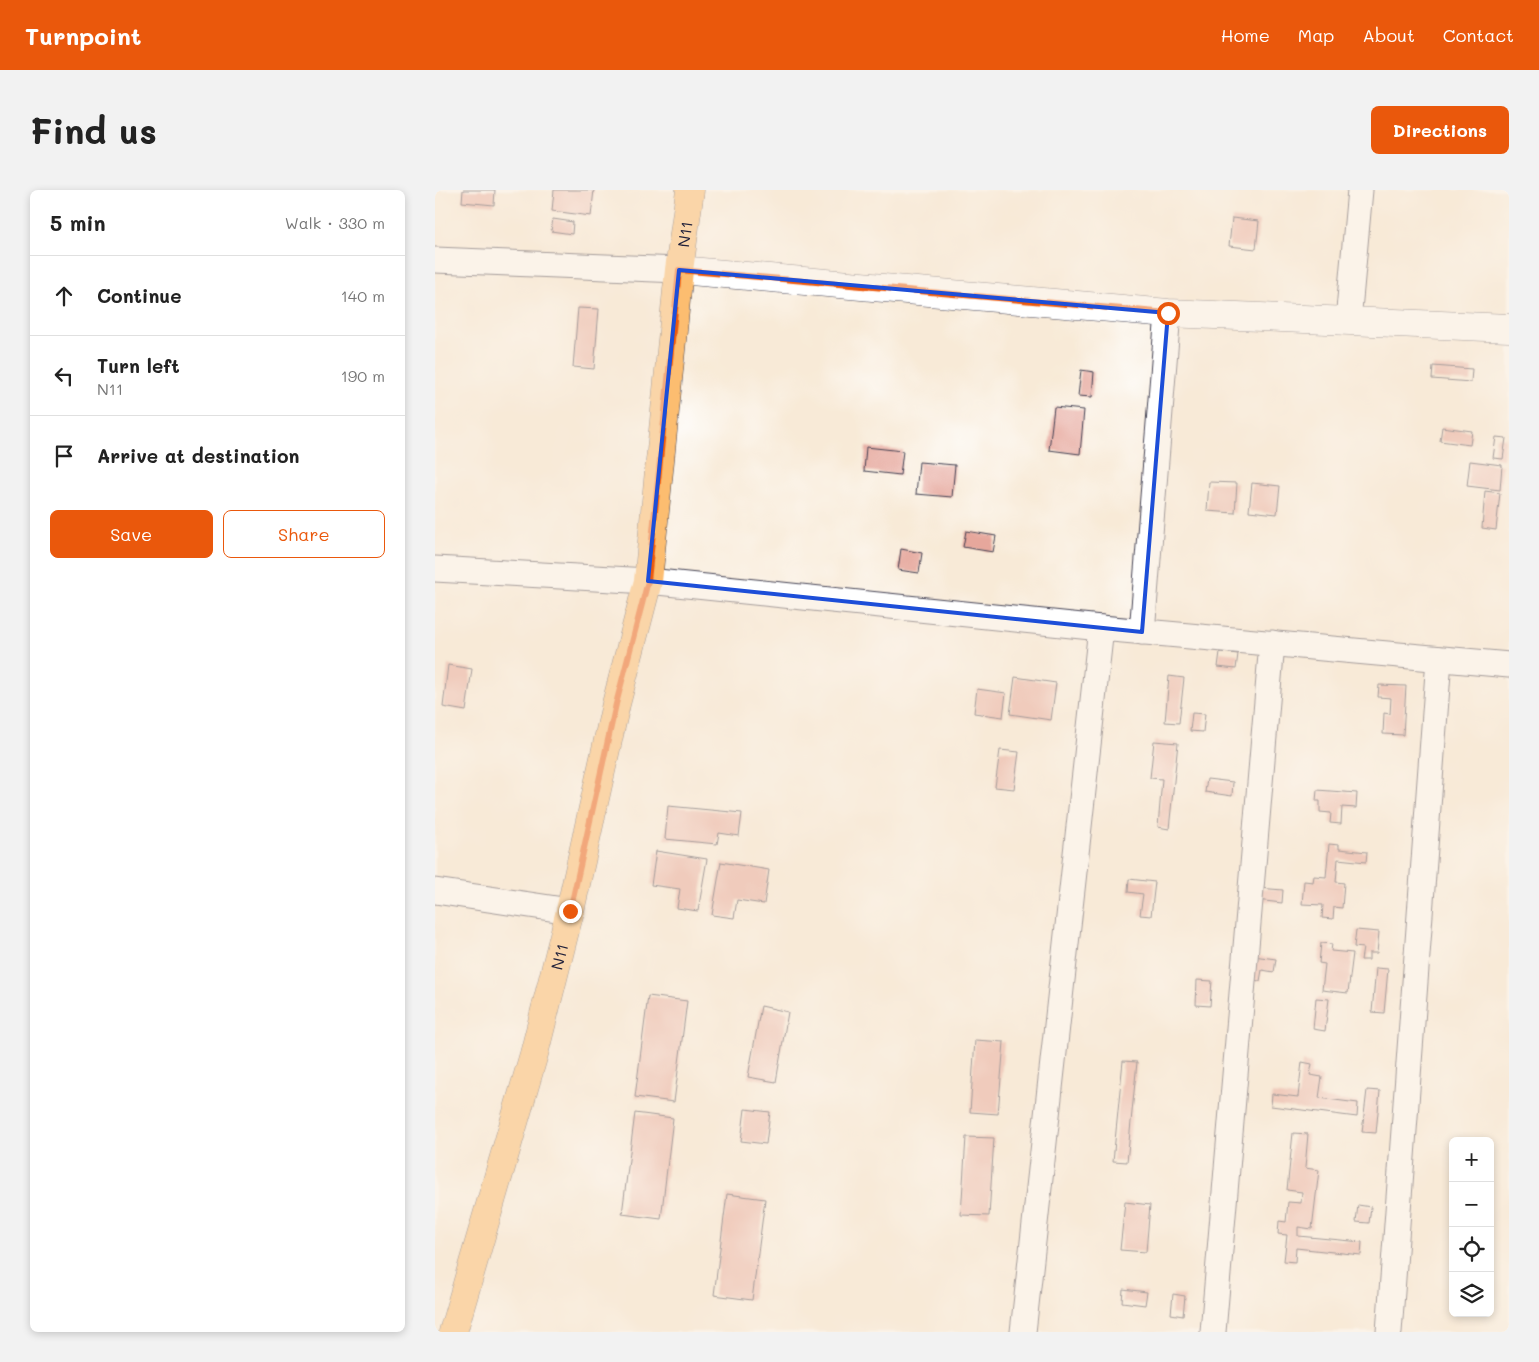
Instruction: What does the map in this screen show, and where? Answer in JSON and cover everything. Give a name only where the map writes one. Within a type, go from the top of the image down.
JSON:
[{"type":"main road","name":"N11","points":[[453,1332],[534,1054],[570,911],[616,704],[648,581],[679,270],[690,190]]},
{"type":"street","points":[[1348,321],[1360,190]]},
{"type":"street","points":[[435,260],[679,270],[1168,313],[1509,328]]},
{"type":"street","points":[[1142,632],[1168,313]]},
{"type":"street","points":[[435,569],[648,581],[1101,628],[1509,665]]},
{"type":"street","points":[[1023,1332],[1101,628]]},
{"type":"street","points":[[1213,1332],[1272,643]]},
{"type":"street","points":[[1389,1332],[1439,659]]},
{"type":"street","points":[[435,891],[570,911]]},
{"type":"highlighted area","points":[[679,270],[1168,313],[1142,632],[648,581]]},
{"type":"building","points":[[463,190],[495,190],[494,205],[462,202]]},
{"type":"building","points":[[554,190],[594,190],[591,216],[552,211]]},
{"type":"building","points":[[1232,218],[1259,221],[1256,249],[1229,246]]},
{"type":"building","points":[[553,219],[573,222],[572,234],[551,231]]},
{"type":"building","points":[[578,308],[599,309],[594,369],[573,367]]},
{"type":"building","points":[[1433,366],[1472,369],[1471,382],[1432,379]]},
{"type":"building","points":[[1081,370],[1094,372],[1092,397],[1078,396]]},
{"type":"building","points":[[1054,407],[1084,410],[1080,454],[1049,450]]},
{"type":"building","points":[[1442,427],[1472,431],[1470,445],[1440,441]]},
{"type":"building","points":[[1496,437],[1506,438],[1503,459],[1493,458]]},
{"type":"building","points":[[866,447],[903,451],[900,475],[864,471]]},
{"type":"building","points":[[1470,461],[1502,465],[1500,490],[1467,486]]},
{"type":"building","points":[[919,462],[955,465],[952,497],[916,494]]},
{"type":"building","points":[[1209,482],[1237,483],[1235,513],[1207,511]]},
{"type":"building","points":[[1252,483],[1280,486],[1277,514],[1249,511]]},
{"type":"building","points":[[1485,491],[1500,493],[1496,530],[1482,528]]},
{"type":"building","points":[[966,531],[996,536],[993,552],[963,547]]},
{"type":"building","points":[[901,549],[922,553],[919,573],[898,570]]},
{"type":"building","points":[[1220,652],[1238,654],[1236,669],[1218,667]]},
{"type":"building","points":[[448,665],[472,669],[466,711],[443,707]]},
{"type":"building","points":[[1169,676],[1184,678],[1179,723],[1165,722]]},
{"type":"building","points":[[1015,677],[1056,683],[1051,720],[1010,714]]},
{"type":"building","points":[[1379,685],[1406,686],[1403,735],[1383,734],[1384,713],[1390,714],[1391,698],[1378,697]]},
{"type":"building","points":[[977,689],[1006,693],[1003,717],[974,713]]},
{"type":"building","points":[[1192,713],[1205,714],[1203,732],[1190,731]]},
{"type":"building","points":[[1154,741],[1178,743],[1169,829],[1158,827],[1162,779],[1150,778]]},
{"type":"building","points":[[1000,750],[1019,752],[1014,789],[995,787]]},
{"type":"building","points":[[1207,779],[1233,782],[1232,796],[1205,792]]},
{"type":"building","points":[[1317,790],[1357,793],[1356,808],[1342,807],[1341,824],[1330,823],[1331,813],[1320,812],[1320,801],[1316,801]]},
{"type":"building","points":[[668,806],[742,813],[739,836],[719,833],[717,844],[665,839]]},
{"type":"building","points":[[1329,844],[1339,845],[1339,849],[1367,852],[1366,862],[1338,859],[1336,882],[1344,883],[1342,908],[1334,907],[1333,919],[1322,918],[1323,905],[1302,904],[1304,881],[1313,882],[1314,876],[1326,877]]},
{"type":"building","points":[[656,851],[707,859],[698,911],[677,908],[680,889],[651,885]]},
{"type":"building","points":[[721,862],[769,870],[764,904],[737,900],[734,918],[712,915]]},
{"type":"building","points":[[1129,879],[1155,882],[1151,916],[1140,915],[1143,894],[1128,892]]},
{"type":"building","points":[[1258,888],[1283,890],[1282,903],[1256,900]]},
{"type":"building","points":[[1356,930],[1379,932],[1377,953],[1369,953],[1369,960],[1361,960],[1363,948],[1354,947]]},
{"type":"building","points":[[1321,943],[1332,944],[1331,951],[1353,953],[1348,993],[1322,990],[1325,964],[1319,963]]},
{"type":"building","points":[[1253,956],[1276,959],[1274,972],[1262,970],[1260,981],[1250,980]]},
{"type":"building","points":[[1376,968],[1388,969],[1384,1013],[1372,1012]]},
{"type":"building","points":[[1197,980],[1212,981],[1210,1006],[1196,1005]]},
{"type":"building","points":[[648,996],[687,1001],[674,1102],[635,1097]]},
{"type":"building","points":[[1316,998],[1329,999],[1325,1031],[1313,1029]]},
{"type":"building","points":[[761,1006],[788,1012],[776,1082],[748,1077]]},
{"type":"building","points":[[975,1040],[1004,1042],[998,1114],[970,1112]]},
{"type":"building","points":[[1123,1061],[1137,1062],[1127,1162],[1113,1161]]},
{"type":"building","points":[[1302,1062],[1312,1064],[1310,1075],[1322,1077],[1319,1098],[1358,1103],[1357,1117],[1271,1106],[1272,1094],[1298,1097]]},
{"type":"building","points":[[1367,1090],[1380,1091],[1376,1133],[1362,1132]]},
{"type":"building","points":[[745,1109],[770,1112],[766,1144],[741,1141]]},
{"type":"building","points":[[635,1113],[673,1118],[661,1219],[622,1214]]},
{"type":"building","points":[[1293,1133],[1308,1134],[1305,1168],[1319,1170],[1312,1229],[1298,1227],[1298,1236],[1362,1242],[1361,1255],[1296,1248],[1295,1262],[1284,1261],[1287,1235],[1278,1234],[1279,1221],[1286,1222],[1288,1202],[1301,1203],[1302,1192],[1287,1190]]},
{"type":"building","points":[[966,1137],[994,1138],[989,1216],[961,1215]]},
{"type":"building","points":[[727,1194],[765,1199],[752,1300],[714,1295]]},
{"type":"building","points":[[1125,1202],[1150,1205],[1146,1252],[1120,1250]]},
{"type":"building","points":[[1358,1205],[1371,1207],[1369,1223],[1356,1222]]},
{"type":"building","points":[[1123,1289],[1147,1292],[1145,1305],[1122,1302]]},
{"type":"building","points":[[1173,1294],[1185,1296],[1183,1316],[1171,1314]]},
{"type":"route","points":[[570,911],[616,704],[648,581],[679,270],[1168,313]]}]
